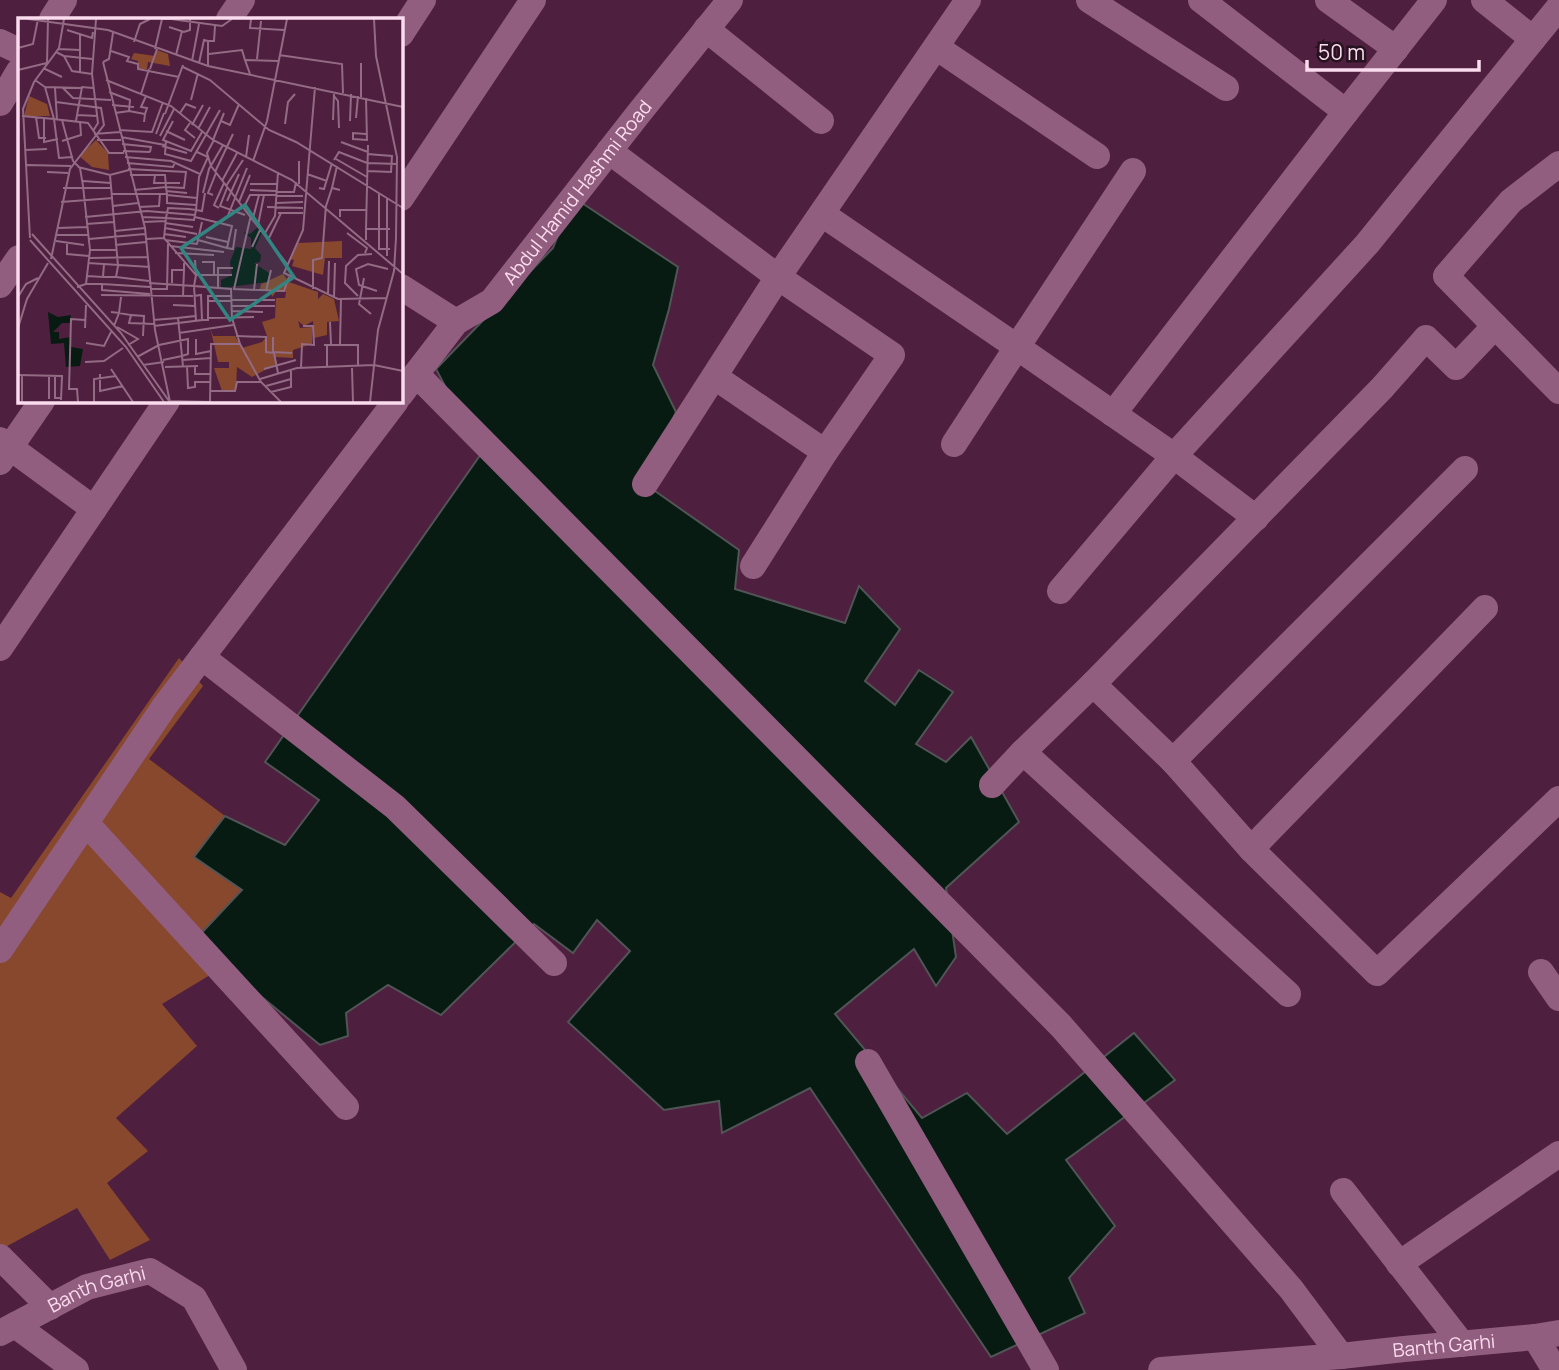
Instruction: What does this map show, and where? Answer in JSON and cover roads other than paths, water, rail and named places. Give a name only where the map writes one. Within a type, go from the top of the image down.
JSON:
[{"type":"street","points":[[53,18],[64,0]]},
{"type":"street","points":[[230,18],[242,0]]},
{"type":"street","points":[[402,32],[423,0]]},
{"type":"street","points":[[402,196],[533,0]]},
{"type":"street","name":"Abdul Hamid Hashmi Road","points":[[456,322],[492,301],[730,0]]},
{"type":"street","points":[[645,484],[778,277],[968,0]]},
{"type":"street","points":[[1089,0],[1227,88]]},
{"type":"street","points":[[1202,0],[1346,112]]},
{"type":"street","points":[[1328,0],[1396,49]]},
{"type":"street","points":[[1114,414],[1434,0]]},
{"type":"street","points":[[1484,0],[1532,39]]},
{"type":"street","points":[[1060,591],[1174,456],[1367,244],[1559,7]]},
{"type":"street","points":[[706,29],[821,121]]},
{"type":"street","points":[[0,42],[18,51]]},
{"type":"street","points":[[936,47],[1097,156]]},
{"type":"street","points":[[0,103],[18,73]]},
{"type":"street","points":[[609,151],[778,277],[892,355],[824,452],[753,566]]},
{"type":"street","points":[[1559,164],[1511,201],[1446,276],[1559,391]]},
{"type":"street","points":[[954,444],[1133,172]]},
{"type":"street","points":[[821,214],[1114,414],[1256,518]]},
{"type":"street","points":[[0,285],[18,259]]},
{"type":"street","points":[[402,288],[456,322],[408,384],[1061,1026],[1291,1289],[1341,1356]]},
{"type":"street","points":[[992,785],[1256,518],[1382,388],[1426,338],[1456,367],[1495,326]]},
{"type":"street","points":[[715,377],[824,452]]},
{"type":"street","points":[[41,402],[3,450],[94,509]]},
{"type":"street","points":[[0,648],[166,402]]},
{"type":"street","points":[[0,950],[164,708],[395,402]]},
{"type":"street","points":[[1173,761],[1465,469]]},
{"type":"street","points":[[1251,849],[1485,608]]},
{"type":"street","points":[[202,657],[395,807],[554,963]]},
{"type":"street","points":[[1093,684],[1173,761],[1251,849],[1377,973],[1559,799]]},
{"type":"street","points":[[1023,752],[1288,994]]},
{"type":"street","points":[[86,823],[346,1107]]},
{"type":"street","points":[[1541,972],[1559,998]]},
{"type":"street","points":[[868,1062],[1046,1370]]},
{"type":"street","points":[[1399,1264],[1559,1154]]},
{"type":"street","points":[[1343,1191],[1462,1344]]},
{"type":"street","points":[[0,1257],[50,1307]]},
{"type":"street","name":"Banth Garhi","points":[[8,1329],[87,1287],[149,1271],[194,1298],[234,1370]]},
{"type":"street","points":[[8,1329],[76,1370]]},
{"type":"street","points":[[1547,1335],[1555,1370]]},
{"type":"street","name":"Banth Garhi","points":[[1161,1370],[1277,1366],[1341,1356],[1547,1335]]},
{"type":"street","points":[[1404,1349],[1420,1370]]}]
